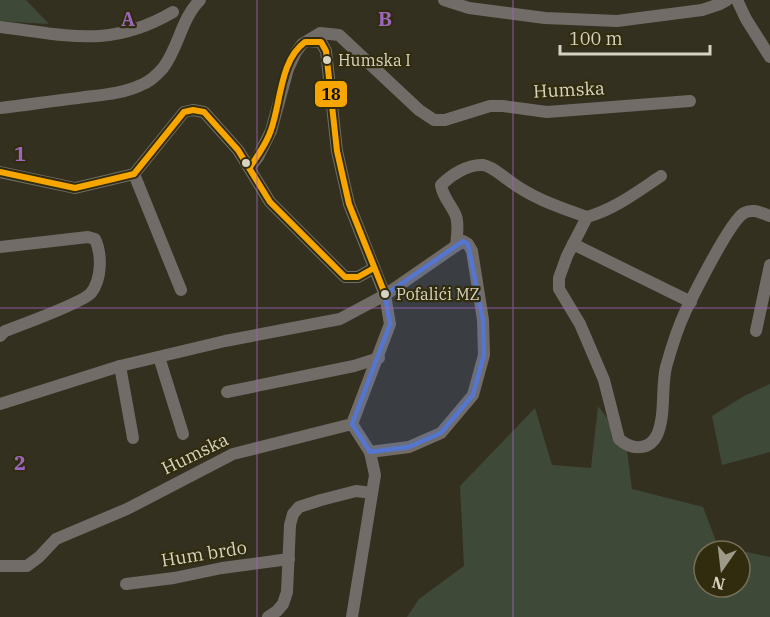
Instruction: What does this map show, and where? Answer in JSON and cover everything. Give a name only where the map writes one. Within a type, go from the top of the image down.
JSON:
[{"type":"street","points":[[168,0],[180,29]]},
{"type":"street","points":[[0,108],[119,92],[142,85],[163,68],[173,51],[180,29],[191,9],[200,0]]},
{"type":"street","points":[[444,0],[469,8],[545,18],[617,21],[702,10],[727,0]]},
{"type":"street","points":[[737,0],[770,57]]},
{"type":"street","points":[[0,27],[80,37],[101,37],[126,33],[154,23],[173,12]]},
{"type":"street","name":"Humska","points":[[308,41],[320,33],[339,34],[419,111],[434,120],[460,116],[490,106],[547,112],[690,101]]},
{"type":"street","points":[[250,167],[258,157],[271,131],[288,69],[302,44],[308,41],[321,42],[326,51],[337,151],[349,204],[385,295],[390,324],[352,424],[370,452],[375,475],[352,617]]},
{"type":"street","points":[[0,172],[75,188],[134,174],[184,112],[193,110],[204,112],[238,150],[270,202],[345,277],[358,277],[374,268]]},
{"type":"street","points":[[456,246],[458,227],[456,217],[442,195],[441,185],[464,169],[483,165],[497,171],[538,200],[587,217],[603,213],[661,176]]},
{"type":"street","points":[[134,174],[180,290]]},
{"type":"street","points":[[587,217],[573,244],[560,278],[560,289],[580,324],[604,380],[619,439],[627,446],[637,448],[648,445],[657,436],[666,368],[686,311],[728,231],[738,218],[753,210],[770,216]]},
{"type":"street","points":[[0,247],[88,237],[95,239],[98,246],[100,265],[90,294],[77,302],[5,331],[0,336]]},
{"type":"street","points":[[0,404],[120,366],[225,341],[340,319],[385,295],[456,246],[463,242],[468,244],[472,251],[483,320],[484,356],[473,395],[441,433],[409,447],[370,452]]},
{"type":"street","points":[[573,244],[691,302]]},
{"type":"street","points":[[756,331],[770,265]]},
{"type":"street","name":"Humska","points":[[159,357],[183,434]]},
{"type":"street","points":[[227,392],[354,366],[379,358]]},
{"type":"street","points":[[120,366],[133,438]]},
{"type":"street","name":"Humska","points":[[0,566],[27,566],[39,558],[56,539],[127,509],[233,454],[352,424]]},
{"type":"street","points":[[268,617],[278,611],[283,604],[286,592],[290,525],[293,514],[299,507],[356,491],[372,493]]},
{"type":"street","name":"Hum brdo","points":[[126,584],[289,559]]},
{"type":"highlighted area","points":[[463,241],[468,244],[483,320],[484,355],[473,395],[441,433],[409,447],[370,452],[352,424],[390,324],[385,295]]},
{"type":"green space","points":[[0,0],[26,0],[49,24],[0,21]]},
{"type":"green space","points":[[770,384],[770,452],[722,465],[712,416],[744,396]]},
{"type":"green space","points":[[598,406],[626,443],[632,489],[703,507],[715,539],[692,539],[692,599],[752,599],[752,553],[770,557],[770,617],[407,617],[419,599],[464,566],[460,486],[535,408],[552,465],[591,468]]},
{"type":"transit line","name":"18","points":[[250,167],[269,135],[282,82],[291,59],[305,42],[321,42],[326,51],[337,151],[349,204],[385,294]]},
{"type":"transit line","name":"18","points":[[0,172],[75,188],[134,174],[184,112],[193,110],[204,112],[238,150],[270,202],[345,277],[358,277],[374,268]]},
{"type":"place","name":"Humska I","points":[[327,60]]},
{"type":"place","name":"Pofalići MZ","points":[[385,294]]}]
